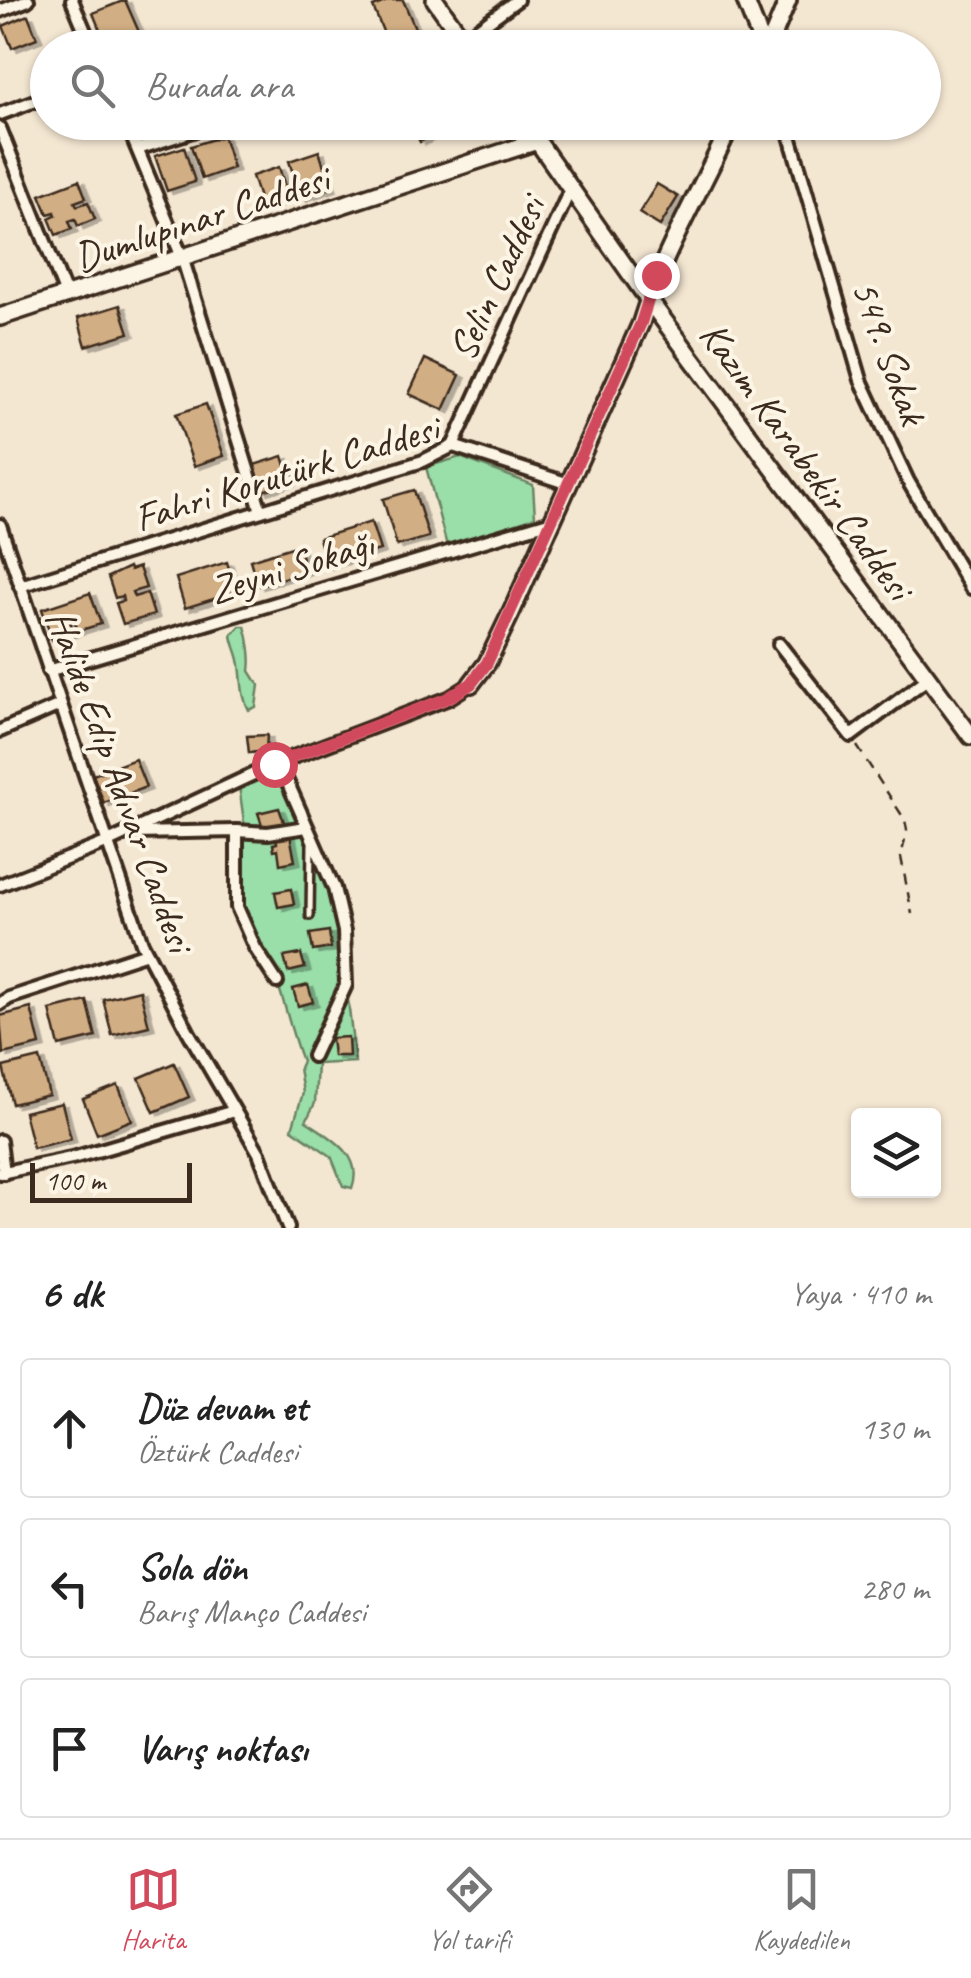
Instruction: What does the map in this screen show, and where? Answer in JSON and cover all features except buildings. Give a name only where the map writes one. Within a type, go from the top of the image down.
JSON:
[{"type":"street","points":[[0,11],[28,0]]},
{"type":"street","points":[[72,0],[84,30]]},
{"type":"street","points":[[434,0],[456,30]]},
{"type":"street","points":[[482,30],[517,0]]},
{"type":"street","points":[[746,0],[758,30]]},
{"type":"street","points":[[774,30],[788,0]]},
{"type":"street","points":[[0,114],[30,103]]},
{"type":"street","points":[[0,128],[66,296]]},
{"type":"street","points":[[134,140],[182,257],[261,511]]},
{"type":"street","points":[[138,150],[167,140]]},
{"type":"street","points":[[0,885],[106,844],[274,764],[448,698],[471,684],[487,663],[641,323],[656,275],[724,140]]},
{"type":"street","name":"549. Sokak","points":[[791,140],[861,380],[908,481],[971,588]]},
{"type":"street","name":"Kazım Karabekir Caddesi","points":[[537,141],[648,299],[971,736]]},
{"type":"street","name":"Dumlupınar Caddesi","points":[[0,317],[537,141]]},
{"type":"street","name":"Selin Caddesi","points":[[453,446],[570,190]]},
{"type":"street","name":"Fahri Korutürk Caddesi","points":[[20,586],[422,461],[453,446],[569,484]]},
{"type":"street","name":"Zeyni Sokağı","points":[[48,671],[552,521]]},
{"type":"street","name":"Halide Edip Adıvar Caddesi","points":[[0,525],[106,844],[147,954],[259,1152],[288,1228]]},
{"type":"street","points":[[779,644],[851,736],[928,679]]},
{"type":"street","points":[[0,732],[60,705]]},
{"type":"street","points":[[274,764],[287,782],[342,911],[346,985],[313,1056]]},
{"type":"street","points":[[236,831],[237,907],[255,948],[277,982]]},
{"type":"street","points":[[128,833],[309,832]]},
{"type":"street","points":[[0,1004],[147,954]]},
{"type":"street","points":[[0,1141],[2,1173],[76,1157],[234,1111]]},
{"type":"lane","points":[[309,832],[310,916]]},
{"type":"path","points":[[851,736],[905,820],[903,873],[912,914]]},
{"type":"green space","points":[[460,457],[533,485],[535,517],[447,546],[426,467]]},
{"type":"green space","points":[[245,626],[250,671],[259,685],[256,707],[249,710],[232,635]]},
{"type":"green space","points":[[272,775],[280,779],[331,894],[340,928],[355,1062],[317,1064],[315,1103],[306,1121],[349,1156],[355,1176],[352,1188],[343,1186],[331,1156],[292,1129],[303,1093],[299,1068],[302,1061],[271,965],[241,904],[240,842],[246,836],[239,786]]},
{"type":"route","points":[[274,764],[448,698],[471,684],[487,663],[511,613],[641,323],[656,275]]}]
